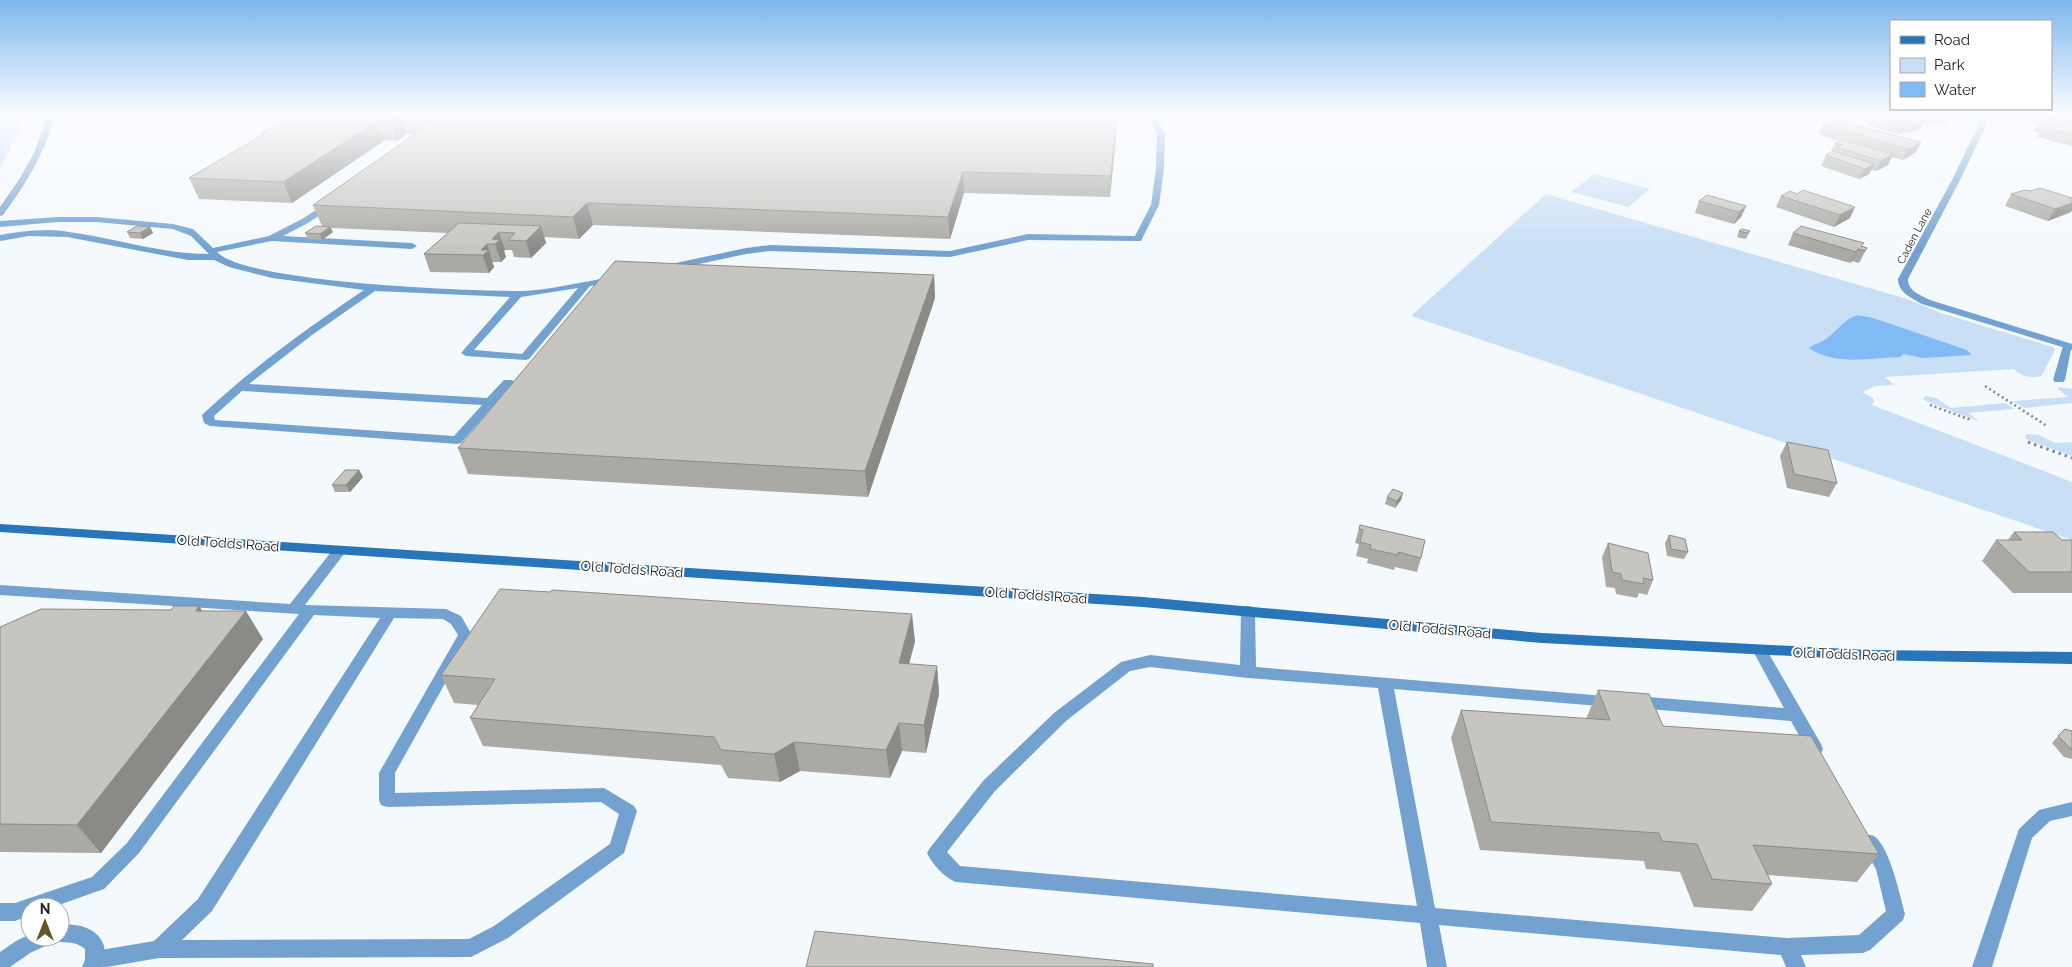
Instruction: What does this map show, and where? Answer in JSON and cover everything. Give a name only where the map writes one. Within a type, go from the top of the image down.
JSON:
[{"type":"main road","name":"Old Todds Road","points":[[0,528],[1143,602],[1542,638],[1760,651],[1867,655],[2072,658]]},
{"type":"street","points":[[0,213],[18,189],[35,159]]},
{"type":"street","points":[[661,269],[746,251],[770,248],[950,254],[1028,237],[1138,239],[1155,205],[1160,159]]},
{"type":"street","name":"Caden Lane","points":[[1966,159],[1902,284],[1908,292],[1926,302],[2070,347]]},
{"type":"street","points":[[0,238],[29,233],[67,234],[188,257],[214,254],[272,238],[305,221],[336,200]]},
{"type":"street","points":[[0,224],[68,219],[112,219],[186,230],[214,254],[232,265],[272,275],[373,288],[518,294],[586,285],[624,277]]},
{"type":"street","points":[[51,234],[68,219]]},
{"type":"street","points":[[272,238],[412,246]]},
{"type":"street","points":[[518,294],[466,353],[524,357],[586,285]]},
{"type":"street","points":[[373,288],[298,338],[237,387],[208,415],[210,423],[457,440],[508,382]]},
{"type":"street","points":[[2059,380],[2070,347]]},
{"type":"street","points":[[237,387],[490,402]]},
{"type":"street","points":[[66,897],[98,883],[133,848],[302,609],[340,550]]},
{"type":"street","points":[[0,590],[302,609],[446,614],[456,620],[465,635],[387,773],[388,800],[604,795],[628,811],[618,848],[501,932],[471,948],[159,949],[94,964],[95,945],[85,936],[70,932]]},
{"type":"street","points":[[1248,612],[1248,672]]},
{"type":"street","points":[[159,949],[205,905],[390,613]]},
{"type":"street","points":[[1760,651],[1824,766]]},
{"type":"street","points":[[1795,715],[1248,672],[1150,661],[1126,666],[1060,717],[996,779],[936,853],[956,874],[1787,946],[1863,944],[1896,914],[1884,867],[1859,825]]},
{"type":"street","points":[[1385,683],[1437,967]]},
{"type":"street","points":[[1982,967],[2025,834],[2045,815],[2072,809]]},
{"type":"street","points":[[0,912],[20,911]]},
{"type":"street","points":[[1787,946],[1796,967]]},
{"type":"street","points":[[0,963],[22,947]]},
{"type":"path","points":[[1986,386],[2047,426]]},
{"type":"path","points":[[1930,405],[1971,420]]},
{"type":"path","points":[[2028,442],[2072,458]]},
{"type":"green space","points":[[0,159],[5,159],[0,168]]},
{"type":"green space","points":[[1594,174],[1650,189],[1628,207],[1571,192]]},
{"type":"green space","points":[[1546,194],[1907,299],[1941,313],[2053,347],[2055,350],[2041,376],[2026,376],[2014,369],[1885,377],[1894,385],[1876,386],[1862,392],[1873,398],[1874,402],[1872,405],[2072,482],[2072,540],[1411,316]]},
{"type":"green space","points":[[2058,387],[2072,389],[2072,403],[2024,408],[2013,401],[2068,397]]},
{"type":"green space","points":[[1926,396],[1936,398],[1951,408],[2005,403],[2015,409],[1968,413],[1980,422],[1926,401],[1923,399]]},
{"type":"green space","points":[[2027,434],[2039,435],[2056,443],[2072,442],[2072,456],[2026,439],[2025,436]]},
{"type":"water","points":[[1857,315],[1873,318],[1967,350],[1972,355],[1923,358],[1903,354],[1900,357],[1853,360],[1819,354],[1809,348],[1823,341]]},
{"type":"building","points":[[221,159],[318,159],[283,182],[189,178]]},
{"type":"building","points":[[379,159],[1113,159],[1111,176],[963,172],[948,217],[587,203],[573,217],[313,205]]},
{"type":"building","points":[[1837,159],[1859,159],[1874,164],[1865,169]]},
{"type":"building","points":[[2040,188],[2072,198],[2072,203],[2055,209],[2011,194]]},
{"type":"building","points":[[1803,190],[1855,207],[1840,215],[1781,196],[1790,191],[1797,194]]},
{"type":"building","points":[[1707,195],[1746,206],[1739,212],[1699,201]]},
{"type":"building","points":[[459,223],[541,226],[526,241],[508,240],[515,233],[499,232],[492,239],[500,240],[495,244],[487,244],[481,250],[489,250],[483,255],[424,254]]},
{"type":"building","points":[[137,226],[150,227],[140,233],[127,232]]},
{"type":"building","points":[[316,226],[330,227],[320,234],[305,233]]},
{"type":"building","points":[[1801,226],[1864,243],[1861,246],[1867,248],[1865,251],[1858,249],[1856,252],[1793,233]]},
{"type":"building","points":[[1742,229],[1750,231],[1747,233],[1739,231]]},
{"type":"building","points":[[615,261],[934,275],[865,471],[458,448]]},
{"type":"building","points":[[1787,442],[1828,450],[1837,483],[1794,474]]},
{"type":"building","points":[[345,470],[359,470],[346,485],[332,485]]},
{"type":"building","points":[[1393,489],[1403,493],[1397,501],[1387,497]]},
{"type":"building","points":[[1360,525],[1425,540],[1421,558],[1398,552],[1398,555],[1370,549],[1371,545],[1360,542],[1363,530],[1359,529]]},
{"type":"building","points":[[2014,532],[2053,532],[2062,540],[2072,540],[2072,572],[2029,572],[1996,540],[2022,540]]},
{"type":"building","points":[[1669,535],[1685,539],[1688,552],[1671,549]]},
{"type":"building","points":[[1608,543],[1648,553],[1653,580],[1643,578],[1644,584],[1622,580],[1621,574],[1612,572]]},
{"type":"building","points":[[500,589],[550,592],[552,590],[912,614],[899,663],[937,666],[924,725],[899,723],[886,750],[794,742],[774,754],[721,750],[714,737],[470,718],[495,679],[441,675]]},
{"type":"building","points":[[174,606],[199,606],[196,611],[246,611],[77,825],[0,824],[0,627],[41,609],[171,610]]},
{"type":"building","points":[[1598,690],[1649,694],[1663,726],[1811,736],[1879,854],[1753,845],[1772,884],[1712,879],[1697,844],[1662,841],[1659,833],[1491,822],[1461,710],[1610,720]]},
{"type":"building","points":[[2065,729],[2072,731],[2072,750],[2058,736]]},
{"type":"building","points":[[815,931],[1153,964],[1153,967],[806,967]]}]
